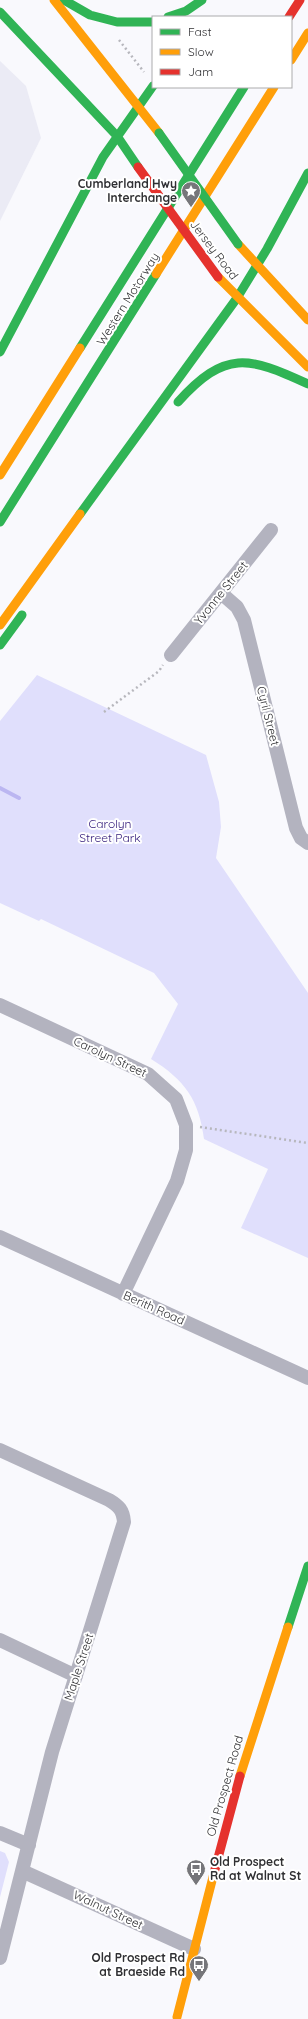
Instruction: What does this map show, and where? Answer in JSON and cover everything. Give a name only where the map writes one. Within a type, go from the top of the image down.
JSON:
[{"type":"main road","name":"Jersey Road","points":[[54,0],[159,133],[238,244],[308,320]]},
{"type":"main road","points":[[64,0],[90,15],[117,22],[152,22]]},
{"type":"main road","points":[[171,16],[186,11],[202,0]]},
{"type":"main road","points":[[290,16],[300,0]]},
{"type":"main road","name":"Jersey Road","points":[[0,12],[117,136],[218,277],[237,298],[308,367]]},
{"type":"main road","points":[[292,58],[308,33]]},
{"type":"main road","points":[[0,352],[103,157],[152,87]]},
{"type":"main road","name":"Western Motorway","points":[[0,475],[243,88]]},
{"type":"main road","name":"Western Motorway","points":[[0,522],[273,88]]},
{"type":"main road","points":[[0,625],[237,298],[258,265],[308,173]]},
{"type":"main road","points":[[170,412],[198,379],[228,363],[244,361],[258,363],[276,368],[308,384]]},
{"type":"main road","points":[[0,645],[26,609]]},
{"type":"main road","name":"Old Prospect Road","points":[[178,2018],[220,1847],[250,1742],[303,1600],[308,1566]]},
{"type":"street","name":"Yvonne Street","points":[[171,655],[271,530]]},
{"type":"street","name":"Cyril Street","points":[[221,593],[237,607],[244,620],[296,828],[301,838],[308,843]]},
{"type":"street","name":"Carolyn Street","points":[[0,1005],[148,1074],[176,1099],[186,1125],[186,1150],[177,1182],[123,1294]]},
{"type":"street","name":"Berith Road","points":[[0,1237],[308,1378]]},
{"type":"street","name":"Maple Street","points":[[0,1450],[109,1500],[124,1512],[123,1529],[52,1752],[0,1958]]},
{"type":"street","points":[[0,1640],[76,1676]]},
{"type":"street","points":[[0,1833],[28,1845]]},
{"type":"street","name":"Walnut Street","points":[[22,1871],[194,1949]]},
{"type":"path","points":[[115,34],[148,77]]},
{"type":"path","points":[[104,712],[159,671],[171,655]]},
{"type":"path","points":[[186,1125],[308,1143]]},
{"type":"shaded area","points":[[0,61],[26,86],[41,138],[0,221]]},
{"type":"green space","name":"Carolyn Street Park","points":[[37,675],[206,755],[219,802],[221,827],[216,858],[308,993],[308,1258],[241,1228],[268,1169],[204,1139],[198,1113],[188,1092],[173,1075],[151,1059],[178,1004],[154,973],[41,919],[39,921],[0,903],[0,721]]},
{"type":"green space","points":[[0,1851],[5,1853],[9,1862],[0,1897]]},
{"type":"waterway","points":[[0,788],[19,798]]},
{"type":"traffic: fast","points":[[64,0],[90,15],[117,22],[152,22]]},
{"type":"traffic: fast","points":[[171,16],[186,11],[202,0]]},
{"type":"traffic: fast","points":[[0,12],[117,136],[138,167]]},
{"type":"traffic: fast","points":[[0,352],[103,157],[152,87]]},
{"type":"traffic: fast","points":[[80,348],[243,88]]},
{"type":"traffic: fast","points":[[159,133],[238,244]]},
{"type":"traffic: fast","points":[[80,514],[237,298],[267,249],[308,173]]},
{"type":"traffic: fast","points":[[0,522],[156,274]]},
{"type":"traffic: fast","points":[[178,402],[210,373],[224,366],[238,363],[253,364],[269,368],[308,384]]},
{"type":"traffic: fast","points":[[0,645],[22,615]]},
{"type":"traffic: fast","points":[[288,1627],[308,1566]]},
{"type":"traffic: slow","points":[[54,0],[159,133]]},
{"type":"traffic: slow","points":[[292,58],[308,33]]},
{"type":"traffic: slow","points":[[156,274],[273,88]]},
{"type":"traffic: slow","points":[[238,244],[308,320]]},
{"type":"traffic: slow","points":[[218,277],[308,367]]},
{"type":"traffic: slow","points":[[0,475],[80,348]]},
{"type":"traffic: slow","points":[[0,625],[80,514]]},
{"type":"traffic: slow","points":[[240,1776],[288,1627]]},
{"type":"traffic: slow","points":[[177,2017],[214,1873]]},
{"type":"traffic: jam","points":[[290,16],[300,0]]},
{"type":"traffic: jam","points":[[138,167],[218,277]]},
{"type":"traffic: jam","points":[[214,1873],[240,1776]]},
{"type":"place","name":"Cumberland Hwy Interchange","points":[[191,208]]},
{"type":"place","name":"Old Prospect Rd at Walnut St","points":[[196,1886]]},
{"type":"place","name":"Old Prospect Rd at Braeside Rd","points":[[199,1982]]}]
